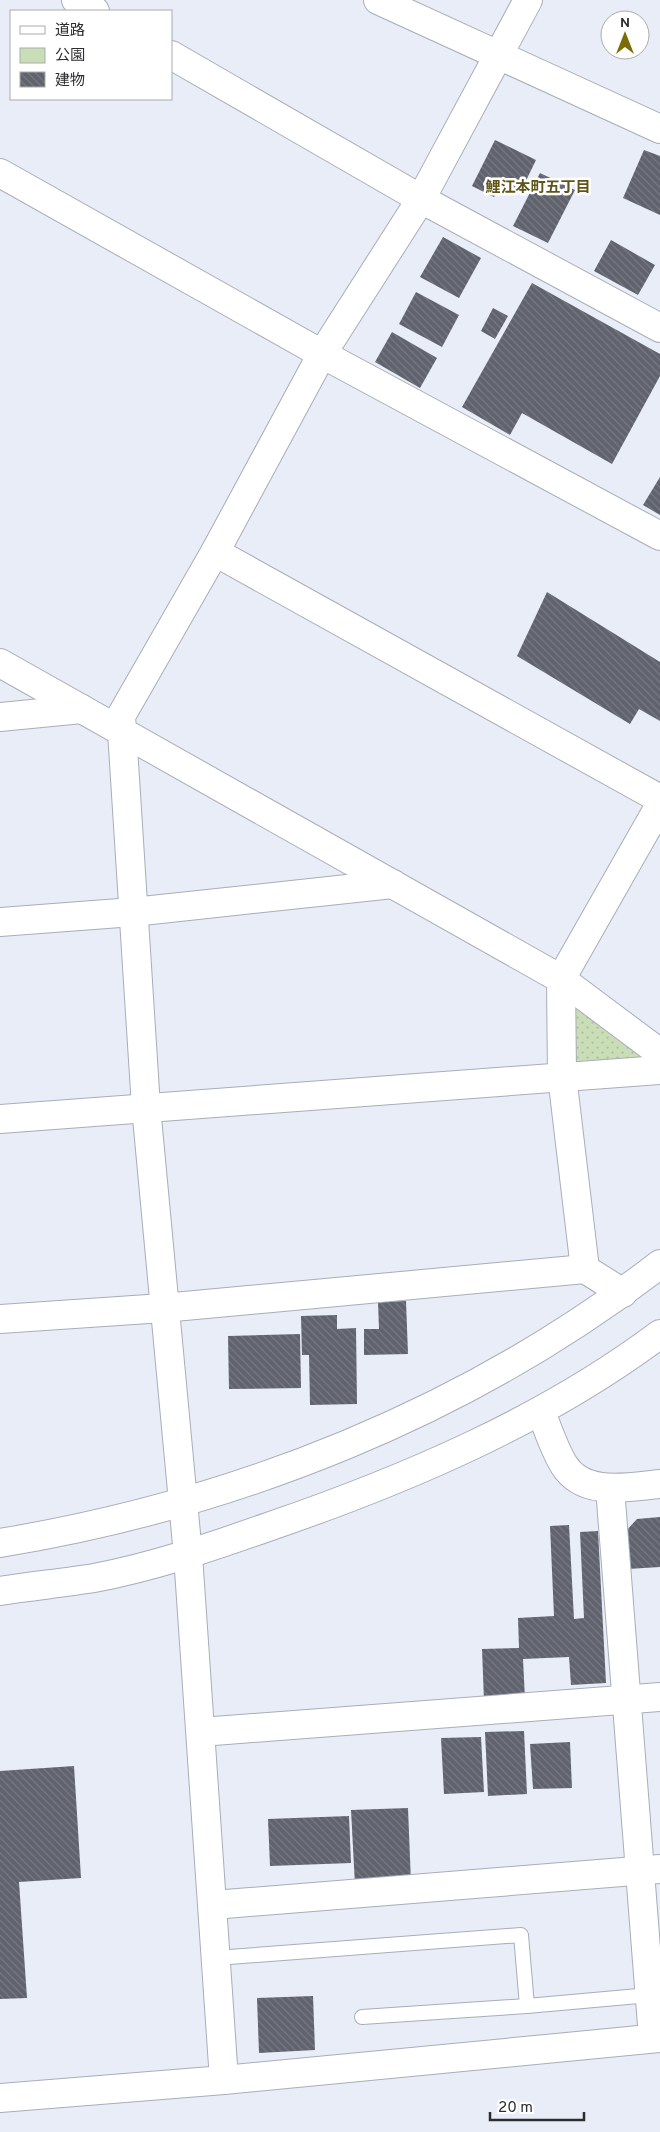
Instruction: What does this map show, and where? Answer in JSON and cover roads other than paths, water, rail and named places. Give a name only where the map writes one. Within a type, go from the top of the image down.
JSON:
[{"type":"street","points":[[76,0],[93,10]]},
{"type":"street","points":[[378,0],[660,129]]},
{"type":"street","points":[[224,2080],[184,1504],[163,1308],[146,1108],[121,716],[215,552],[322,354],[421,199],[528,0]]},
{"type":"street","points":[[172,56],[421,199],[660,328]]},
{"type":"street","points":[[0,173],[322,354],[660,536]]},
{"type":"street","points":[[215,552],[660,799]]},
{"type":"street","points":[[0,663],[561,979],[660,1052]]},
{"type":"street","points":[[0,717],[82,709]]},
{"type":"street","points":[[585,1269],[562,1076],[561,979],[660,804]]},
{"type":"street","points":[[0,922],[133,912],[393,884]]},
{"type":"street","points":[[0,1119],[660,1070]]},
{"type":"street","points":[[0,1544],[67,1532],[184,1504],[294,1466],[384,1428],[514,1364],[623,1293],[660,1264]]},
{"type":"street","points":[[0,1319],[163,1308],[585,1269],[623,1293]]},
{"type":"street","points":[[0,1591],[95,1578],[188,1555],[309,1513],[396,1478],[541,1412],[660,1334]]},
{"type":"street","points":[[541,1412],[564,1466],[582,1483],[610,1488],[660,1484]]},
{"type":"street","points":[[0,2098],[224,2080],[656,2038],[650,1995],[650,1869],[627,1700],[610,1488]]},
{"type":"street","points":[[201,1732],[660,1697]]},
{"type":"street","points":[[213,1904],[650,1869]]},
{"type":"lane","points":[[216,1958],[521,1935],[527,2006]]},
{"type":"lane","points":[[362,2017],[527,2006],[650,1995]]},
{"type":"district","name":"鯉江本町五丁目","points":[[538,187]]}]
